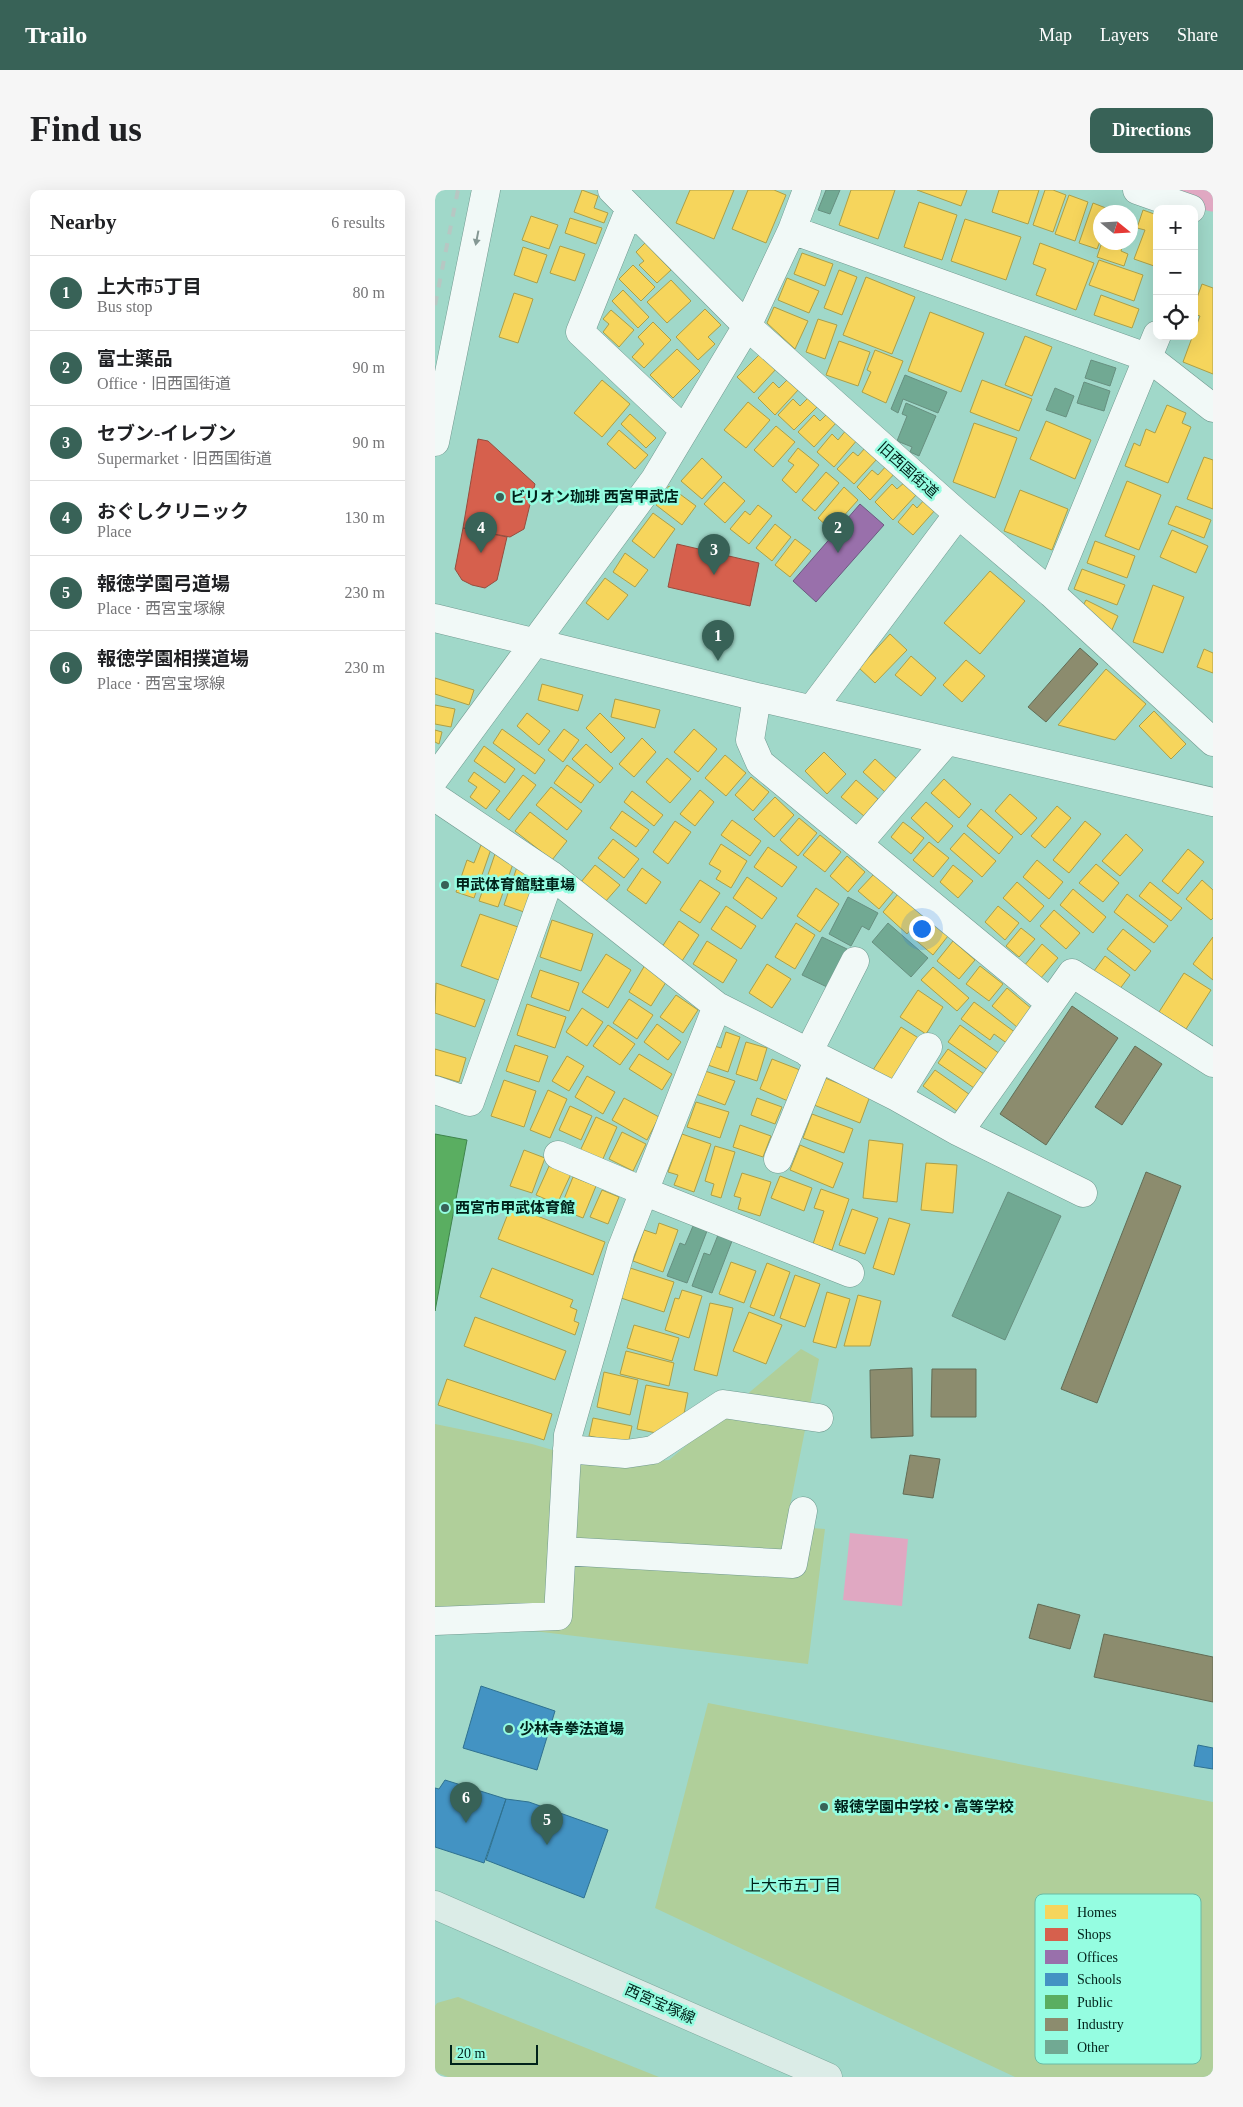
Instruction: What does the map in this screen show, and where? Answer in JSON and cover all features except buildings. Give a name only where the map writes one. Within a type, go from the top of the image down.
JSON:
[{"type":"main road","name":"西宮宝塚線","points":[[435,1905],[829,2077]]},
{"type":"main road","name":"西宮宝塚線","points":[[435,1914],[491,1930]]},
{"type":"street","points":[[435,442],[486,190]]},
{"type":"street","points":[[435,778],[655,479],[747,326],[792,230],[807,190]]},
{"type":"street","points":[[1148,192],[1182,205]]},
{"type":"street","points":[[621,199],[580,332],[684,430]]},
{"type":"street","name":"旧西国街道","points":[[621,199],[747,326],[958,514],[1051,593],[1213,742]]},
{"type":"street","points":[[792,230],[1153,347],[1213,408]]},
{"type":"street","points":[[1051,593],[1153,347]]},
{"type":"street","points":[[812,709],[958,514]]},
{"type":"street","points":[[435,618],[947,742],[1213,801]]},
{"type":"street","points":[[757,697],[750,740],[760,763],[1049,1002]]},
{"type":"street","points":[[858,844],[947,742]]},
{"type":"street","points":[[435,797],[551,875],[717,1006],[897,1097],[959,1132],[1083,1193]]},
{"type":"street","points":[[435,1090],[469,1102],[551,875]]},
{"type":"street","points":[[778,1160],[814,1055],[855,961]]},
{"type":"street","points":[[959,1132],[1049,1002],[1072,973],[1213,1063]]},
{"type":"street","points":[[435,1621],[558,1616],[568,1435],[621,1250],[717,1006]]},
{"type":"street","points":[[897,1097],[928,1047]]},
{"type":"street","points":[[558,1155],[643,1192],[850,1273]]},
{"type":"street","points":[[567,1449],[626,1454],[653,1450],[723,1404],[819,1418]]},
{"type":"street","points":[[562,1550],[793,1564],[803,1512]]},
{"type":"green space","points":[[801,1349],[819,1359],[786,1526],[825,1529],[808,1664],[517,1629],[435,1622],[435,1424],[532,1444],[604,1465],[669,1460]]},
{"type":"green space","points":[[708,1703],[1213,1802],[1213,2077],[1015,2077],[655,1908]]},
{"type":"green space","points":[[458,1997],[659,2077],[448,2077],[435,2072],[435,2006],[437,2003]]},
{"type":"shaded area","points":[[850,1533],[908,1539],[902,1606],[843,1600]]},
{"type":"waterway","points":[[1190,190],[1213,196]]},
{"type":"railway","points":[[435,305],[458,190]]},
{"type":"place","name":"ビリオン珈琲 西宮甲武店","points":[[500,497]]},
{"type":"place","name":"おぐしクリニック","points":[[481,553]]},
{"type":"place","name":"富士薬品","points":[[838,553]]},
{"type":"place","name":"セブン-イレブン","points":[[714,575]]},
{"type":"place","name":"上大市5丁目","points":[[718,661]]},
{"type":"place","name":"甲武体育館駐車場","points":[[445,885]]},
{"type":"place","name":"西宮市甲武体育館","points":[[445,1208]]},
{"type":"place","name":"少林寺拳法道場","points":[[509,1729]]},
{"type":"place","name":"報徳学園中学校・高等学校","points":[[824,1807]]},
{"type":"place","name":"報徳学園相撲道場","points":[[466,1823]]},
{"type":"place","name":"報徳学園弓道場","points":[[547,1845]]},
{"type":"district","name":"上大市五丁目","points":[[793,1885]]}]
